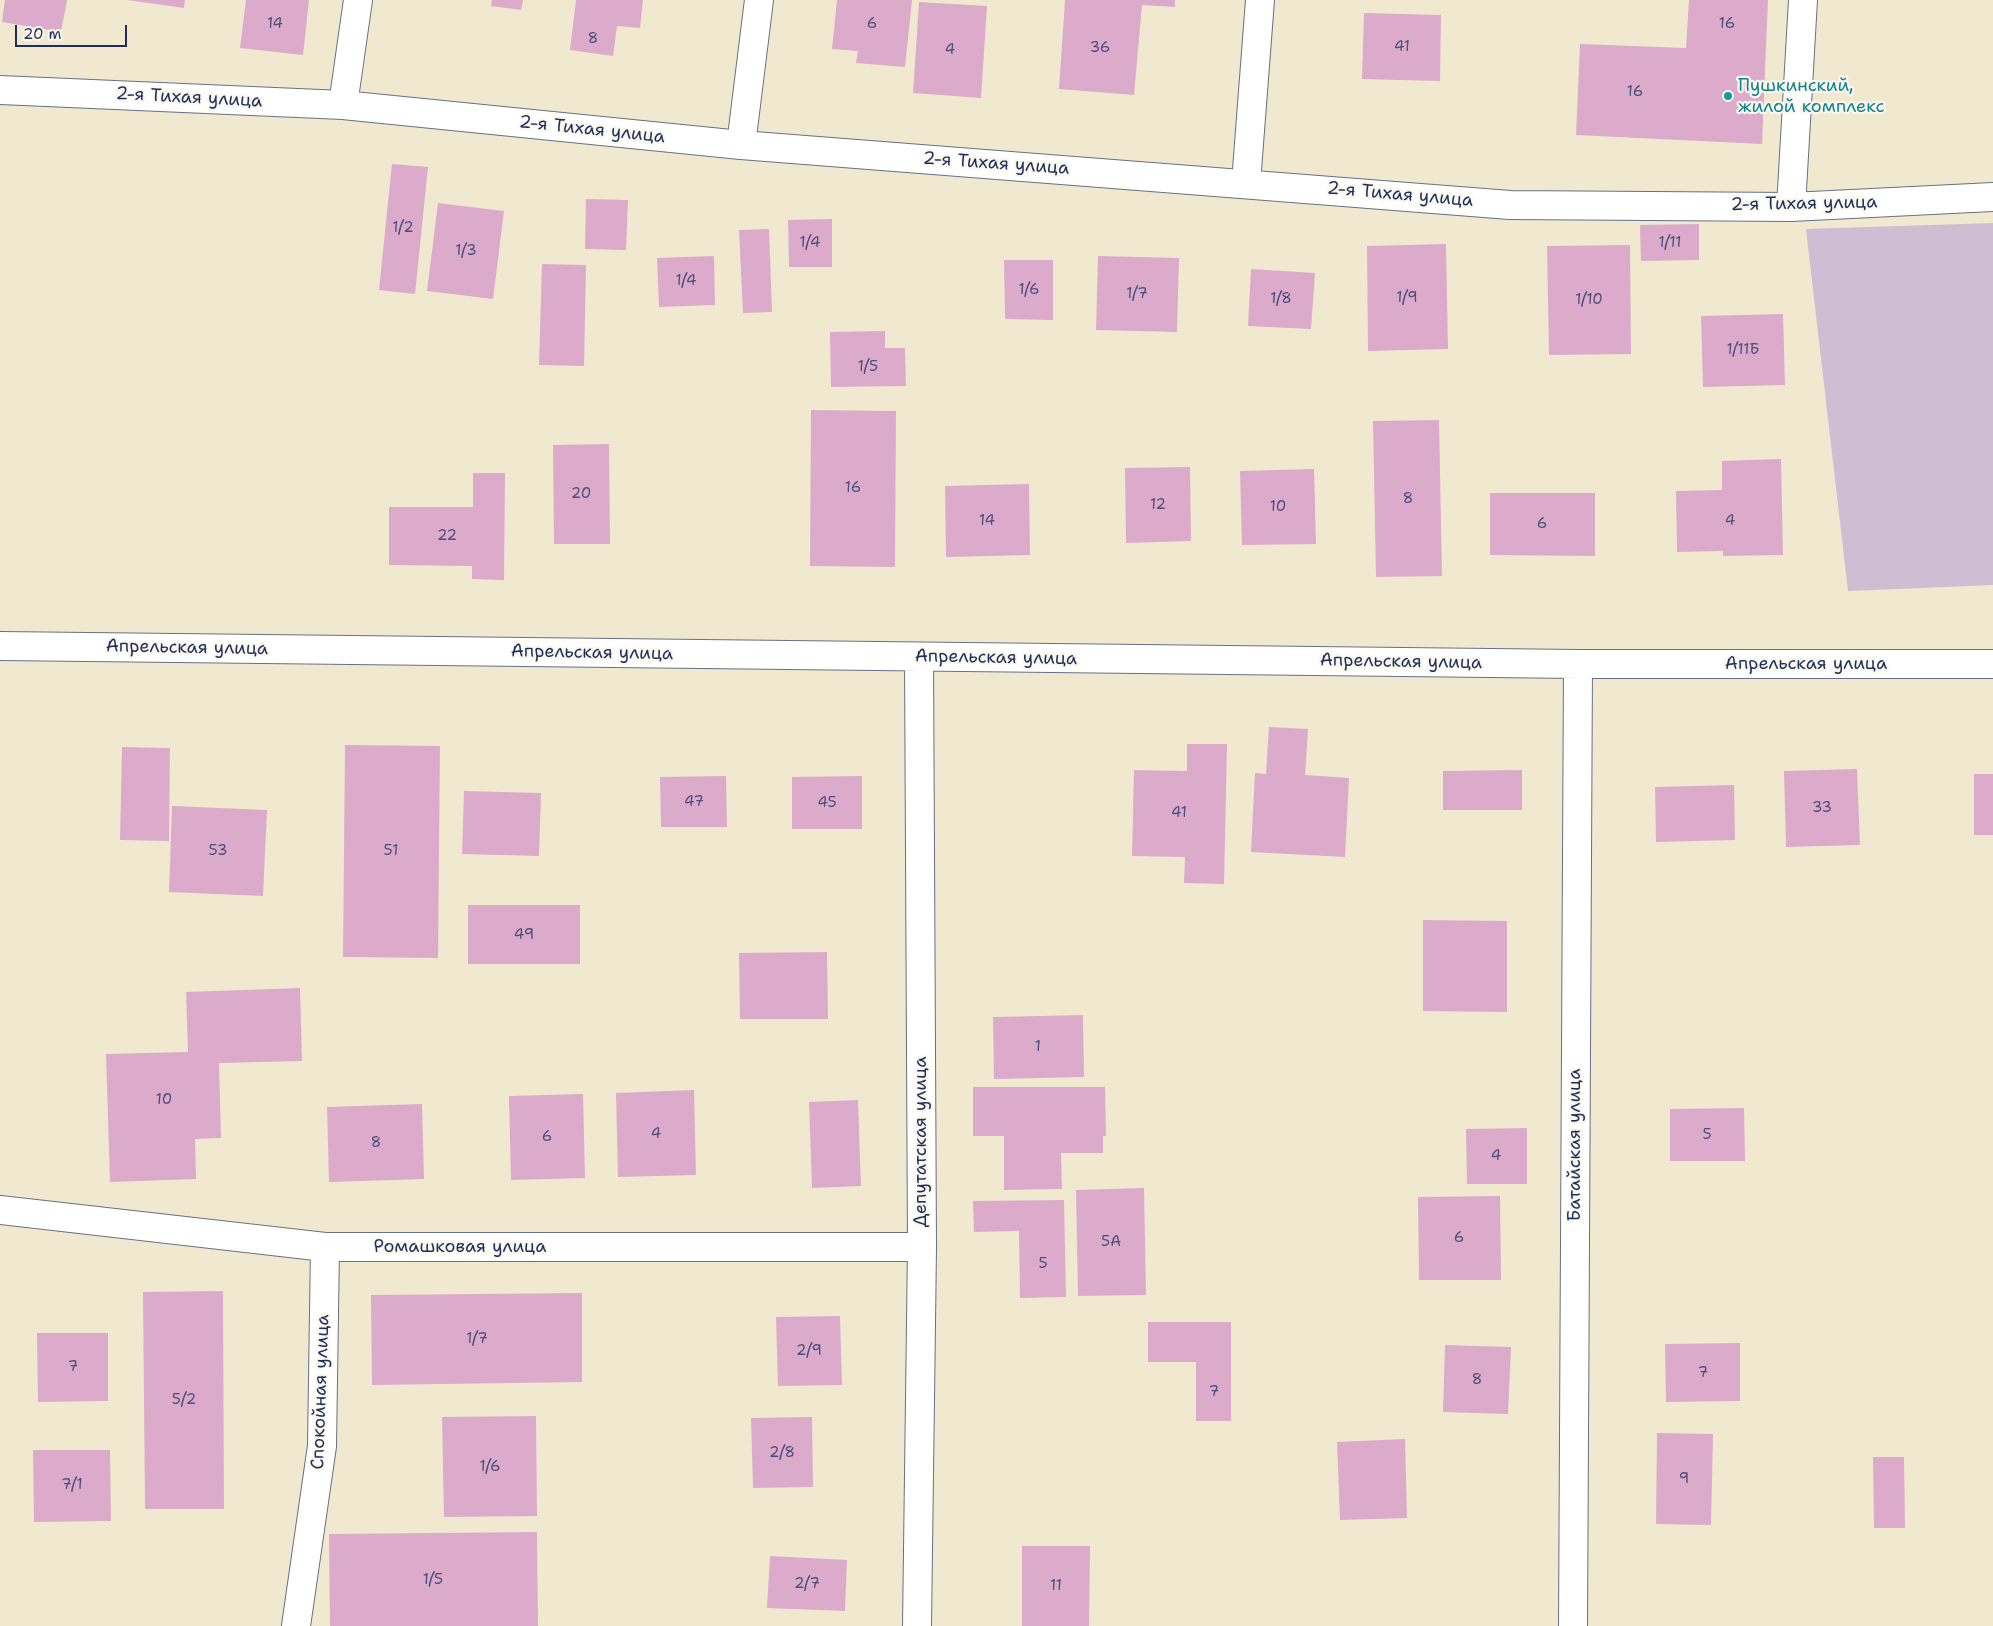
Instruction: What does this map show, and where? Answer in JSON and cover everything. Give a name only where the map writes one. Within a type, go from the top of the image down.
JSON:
[{"type":"street","points":[[343,105],[358,0]]},
{"type":"street","points":[[741,145],[759,0]]},
{"type":"street","points":[[1246,183],[1260,0]]},
{"type":"street","points":[[1791,207],[1803,0]]},
{"type":"street","name":"2-я Тихая улица","points":[[0,90],[343,105],[741,145],[1510,204],[1791,207],[1993,197]]},
{"type":"street","name":"Апрельская улица","points":[[0,646],[1578,664],[1993,664]]},
{"type":"street","name":"Депутатская улица","points":[[917,1626],[922,1247],[919,657]]},
{"type":"street","name":"Батайская улица","points":[[1572,1626],[1578,664]]},
{"type":"street","name":"Ромашковая улица","points":[[0,1210],[325,1247],[922,1247]]},
{"type":"street","name":"Спокойная улица","points":[[296,1626],[322,1446],[325,1247]]},
{"type":"shaded area","points":[[1993,223],[1993,585],[1848,591],[1806,229]]},
{"type":"building","points":[[5,0],[67,0],[61,32],[2,22]]},
{"type":"building","points":[[127,0],[185,0],[184,8]]},
{"type":"building","points":[[246,0],[309,0],[303,55],[240,48]]},
{"type":"building","points":[[492,0],[523,0],[521,10],[491,6]]},
{"type":"building","points":[[576,0],[643,0],[640,28],[617,26],[613,56],[570,50]]},
{"type":"building","points":[[837,0],[912,0],[905,67],[856,63],[858,51],[832,49]]},
{"type":"building","points":[[1065,0],[1175,0],[1175,7],[1142,5],[1134,95],[1059,89]]},
{"type":"building","points":[[1689,0],[1768,0],[1762,144],[1576,135],[1580,44],[1686,48]]},
{"type":"building","points":[[919,2],[987,6],[981,98],[913,93]]},
{"type":"building","points":[[1364,13],[1441,15],[1440,81],[1362,79]]},
{"type":"building","points":[[392,164],[428,167],[415,294],[379,290]]},
{"type":"building","points":[[586,199],[628,200],[626,250],[585,249]]},
{"type":"building","points":[[438,203],[504,211],[493,299],[427,291]]},
{"type":"building","points":[[832,219],[832,267],[789,267],[788,220]]},
{"type":"building","points":[[1699,224],[1699,260],[1641,261],[1640,225]]},
{"type":"building","points":[[769,229],[772,312],[743,313],[739,230]]},
{"type":"building","points":[[1446,244],[1448,349],[1368,351],[1367,246]]},
{"type":"building","points":[[1630,245],[1631,354],[1549,355],[1547,246]]},
{"type":"building","points":[[714,256],[715,305],[659,307],[657,258]]},
{"type":"building","points":[[1098,256],[1179,258],[1177,332],[1096,330]]},
{"type":"building","points":[[1004,260],[1053,260],[1053,320],[1005,319]]},
{"type":"building","points":[[542,264],[586,265],[584,366],[539,365]]},
{"type":"building","points":[[1251,269],[1315,273],[1311,329],[1248,326]]},
{"type":"building","points":[[1783,314],[1785,385],[1703,387],[1701,316]]},
{"type":"building","points":[[885,331],[885,348],[905,348],[906,386],[831,387],[830,332]]},
{"type":"building","points":[[811,410],[896,411],[895,567],[810,566]]},
{"type":"building","points":[[1439,420],[1442,576],[1376,577],[1373,421]]},
{"type":"building","points":[[609,444],[610,544],[554,544],[553,445]]},
{"type":"building","points":[[1781,459],[1783,555],[1723,556],[1723,551],[1677,552],[1676,491],[1722,490],[1722,461]]},
{"type":"building","points":[[1190,467],[1191,541],[1126,543],[1125,468]]},
{"type":"building","points":[[1314,469],[1316,544],[1242,545],[1240,471]]},
{"type":"building","points":[[473,473],[505,473],[504,580],[472,579],[472,566],[389,565],[389,507],[473,507]]},
{"type":"building","points":[[1029,484],[1030,555],[946,557],[945,486]]},
{"type":"building","points":[[1490,493],[1595,493],[1595,556],[1490,555]]},
{"type":"building","points":[[1269,727],[1308,729],[1305,775],[1349,778],[1345,857],[1251,852],[1255,773],[1266,774]]},
{"type":"building","points":[[1187,744],[1227,744],[1224,884],[1184,883],[1185,857],[1132,856],[1134,770],[1187,771]]},
{"type":"building","points":[[345,745],[440,746],[438,958],[343,957]]},
{"type":"building","points":[[122,747],[170,748],[169,841],[120,840]]},
{"type":"building","points":[[1857,769],[1860,845],[1786,847],[1784,771]]},
{"type":"building","points":[[1522,770],[1522,810],[1443,810],[1443,771]]},
{"type":"building","points":[[1974,774],[1993,774],[1993,835],[1974,835]]},
{"type":"building","points":[[726,776],[727,827],[661,827],[660,777]]},
{"type":"building","points":[[862,776],[862,829],[792,829],[792,777]]},
{"type":"building","points":[[1734,785],[1735,840],[1656,842],[1655,787]]},
{"type":"building","points":[[464,791],[541,793],[539,856],[462,854]]},
{"type":"building","points":[[172,806],[267,810],[263,896],[169,892]]},
{"type":"building","points":[[468,905],[580,905],[580,964],[468,964]]},
{"type":"building","points":[[1423,920],[1507,921],[1507,1012],[1423,1011]]},
{"type":"building","points":[[827,952],[828,1019],[740,1019],[739,953]]},
{"type":"building","points":[[300,988],[302,1061],[219,1063],[221,1138],[195,1139],[196,1179],[110,1182],[106,1054],[188,1052],[186,992]]},
{"type":"building","points":[[1083,1015],[1084,1077],[994,1079],[993,1017]]},
{"type":"building","points":[[973,1087],[1105,1087],[1106,1136],[1103,1136],[1103,1153],[1061,1153],[1062,1189],[1004,1190],[1004,1136],[973,1136]]},
{"type":"building","points":[[694,1090],[696,1175],[618,1177],[616,1093]]},
{"type":"building","points":[[583,1094],[585,1178],[511,1180],[509,1096]]},
{"type":"building","points":[[858,1100],[861,1186],[812,1188],[809,1102]]},
{"type":"building","points":[[422,1104],[424,1179],[329,1182],[327,1107]]},
{"type":"building","points":[[1744,1108],[1745,1161],[1670,1161],[1670,1109]]},
{"type":"building","points":[[1527,1128],[1527,1184],[1467,1184],[1466,1129]]},
{"type":"building","points":[[1144,1188],[1146,1295],[1078,1296],[1076,1190]]},
{"type":"building","points":[[1500,1196],[1501,1280],[1419,1280],[1418,1197]]},
{"type":"building","points":[[1064,1200],[1066,1297],[1020,1298],[1019,1231],[974,1232],[973,1201]]},
{"type":"building","points":[[223,1291],[224,1509],[145,1509],[143,1292]]},
{"type":"building","points":[[582,1293],[582,1382],[372,1385],[371,1295]]},
{"type":"building","points":[[840,1316],[842,1385],[778,1386],[776,1317]]},
{"type":"building","points":[[1148,1322],[1231,1322],[1231,1421],[1196,1421],[1196,1362],[1148,1362]]},
{"type":"building","points":[[37,1333],[108,1333],[108,1401],[38,1402]]},
{"type":"building","points":[[1740,1343],[1740,1401],[1666,1402],[1665,1344]]},
{"type":"building","points":[[1445,1345],[1511,1347],[1508,1414],[1443,1412]]},
{"type":"building","points":[[536,1416],[537,1516],[444,1517],[442,1417]]},
{"type":"building","points":[[812,1417],[813,1487],[753,1488],[751,1418]]},
{"type":"building","points":[[1657,1433],[1713,1434],[1711,1525],[1656,1524]]},
{"type":"building","points":[[1405,1439],[1407,1518],[1340,1520],[1337,1442]]},
{"type":"building","points":[[33,1450],[110,1450],[111,1521],[34,1522]]},
{"type":"building","points":[[1873,1457],[1904,1457],[1905,1528],[1874,1528]]},
{"type":"building","points":[[537,1532],[538,1626],[330,1626],[329,1534]]},
{"type":"building","points":[[1022,1546],[1090,1546],[1089,1626],[1022,1626]]},
{"type":"building","points":[[770,1556],[847,1560],[845,1611],[767,1608]]},
{"type":"place","name":"Пушкинский, жилой комплекс","points":[[1728,96]]}]
